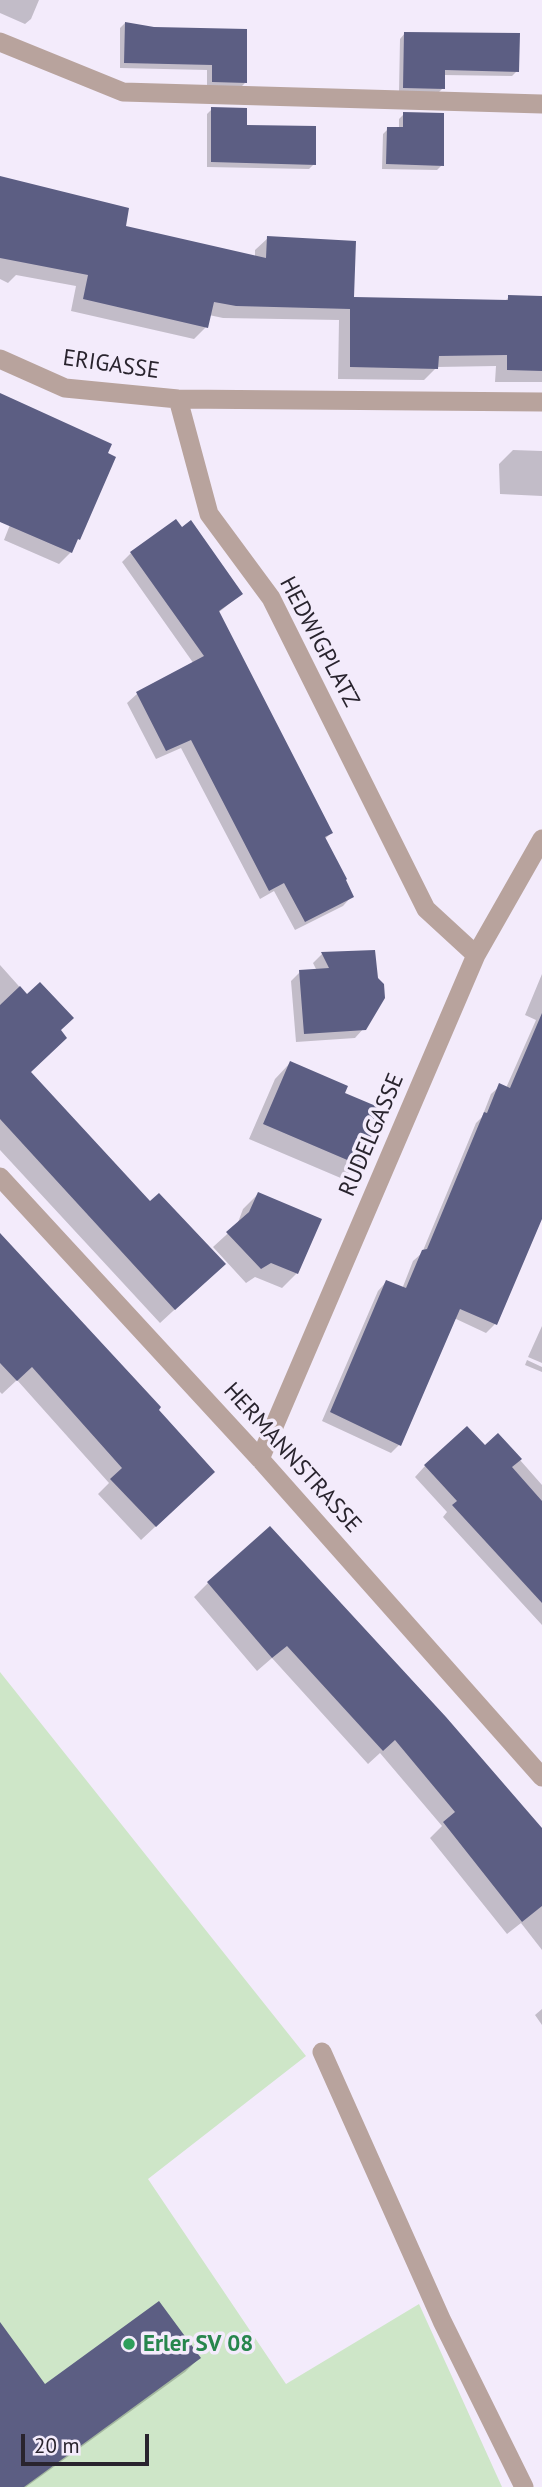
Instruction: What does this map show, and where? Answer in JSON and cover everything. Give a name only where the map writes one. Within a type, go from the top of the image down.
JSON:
[{"type":"street","points":[[0,42],[123,92],[542,104]]},
{"type":"street","name":"ERIGASSE","points":[[0,359],[65,388],[178,400]]},
{"type":"street","points":[[178,400],[542,402]]},
{"type":"street","name":"HEDWIGPLATZ","points":[[178,400],[209,514],[271,598],[426,909],[476,955]]},
{"type":"street","name":"RUDELGASSE","points":[[260,1458],[476,955],[542,839]]},
{"type":"street","name":"HERMANNSTRASSE","points":[[0,1177],[260,1458],[542,1777]]},
{"type":"street","points":[[322,2052],[442,2321],[524,2487]]},
{"type":"green space","points":[[0,1672],[306,2056],[148,2179],[286,2384],[419,2304],[502,2487],[0,2487]]},
{"type":"building","points":[[125,22],[154,27],[247,29],[247,83],[212,82],[212,65],[124,63]]},
{"type":"building","points":[[404,32],[520,33],[519,72],[445,70],[445,89],[403,88]]},
{"type":"building","points":[[211,107],[247,108],[247,125],[316,126],[316,165],[211,162]]},
{"type":"building","points":[[403,112],[444,113],[444,166],[386,164],[387,127],[403,127]]},
{"type":"building","points":[[0,176],[129,208],[126,226],[266,258],[267,236],[356,241],[354,297],[508,300],[508,295],[542,296],[542,371],[507,370],[507,355],[439,356],[438,369],[350,367],[350,309],[236,306],[214,302],[208,328],[83,299],[88,275],[0,258]]},
{"type":"building","points":[[0,393],[112,444],[108,453],[116,457],[72,553],[0,522]]},
{"type":"building","points":[[176,519],[182,527],[191,520],[243,594],[219,611],[333,833],[325,837],[354,897],[305,922],[284,883],[269,891],[191,740],[166,751],[136,692],[204,656],[130,552]]},
{"type":"building","points":[[375,950],[378,978],[384,984],[385,998],[366,1030],[304,1034],[299,970],[329,968],[321,952]]},
{"type":"building","points":[[40,982],[74,1018],[61,1030],[67,1038],[31,1072],[150,1201],[159,1193],[226,1264],[175,1310],[0,1119],[0,1005],[20,986],[27,994]]},
{"type":"building","points":[[542,1013],[542,1219],[497,1325],[460,1309],[401,1446],[330,1412],[386,1280],[406,1288],[422,1250],[427,1249],[484,1112],[487,1113],[499,1083],[510,1088]]},
{"type":"building","points":[[290,1061],[348,1086],[345,1093],[383,1109],[359,1165],[263,1124]]},
{"type":"building","points":[[258,1192],[322,1219],[298,1274],[271,1263],[261,1269],[226,1232],[249,1212]]},
{"type":"building","points":[[0,1233],[161,1407],[159,1410],[215,1472],[156,1527],[110,1479],[122,1468],[32,1367],[17,1381],[0,1363]]},
{"type":"building","points":[[467,1426],[485,1445],[498,1433],[522,1459],[512,1467],[542,1501],[542,1603],[452,1505],[457,1501],[424,1465]]},
{"type":"building","points":[[270,1526],[446,1717],[542,1828],[542,1906],[522,1922],[443,1822],[455,1812],[395,1740],[383,1751],[287,1646],[272,1658],[207,1582]]},
{"type":"building","points":[[159,2301],[201,2358],[24,2487],[0,2487],[0,2322],[45,2384]]},
{"type":"place","name":"Erler SV 08","points":[[129,2344]]}]
